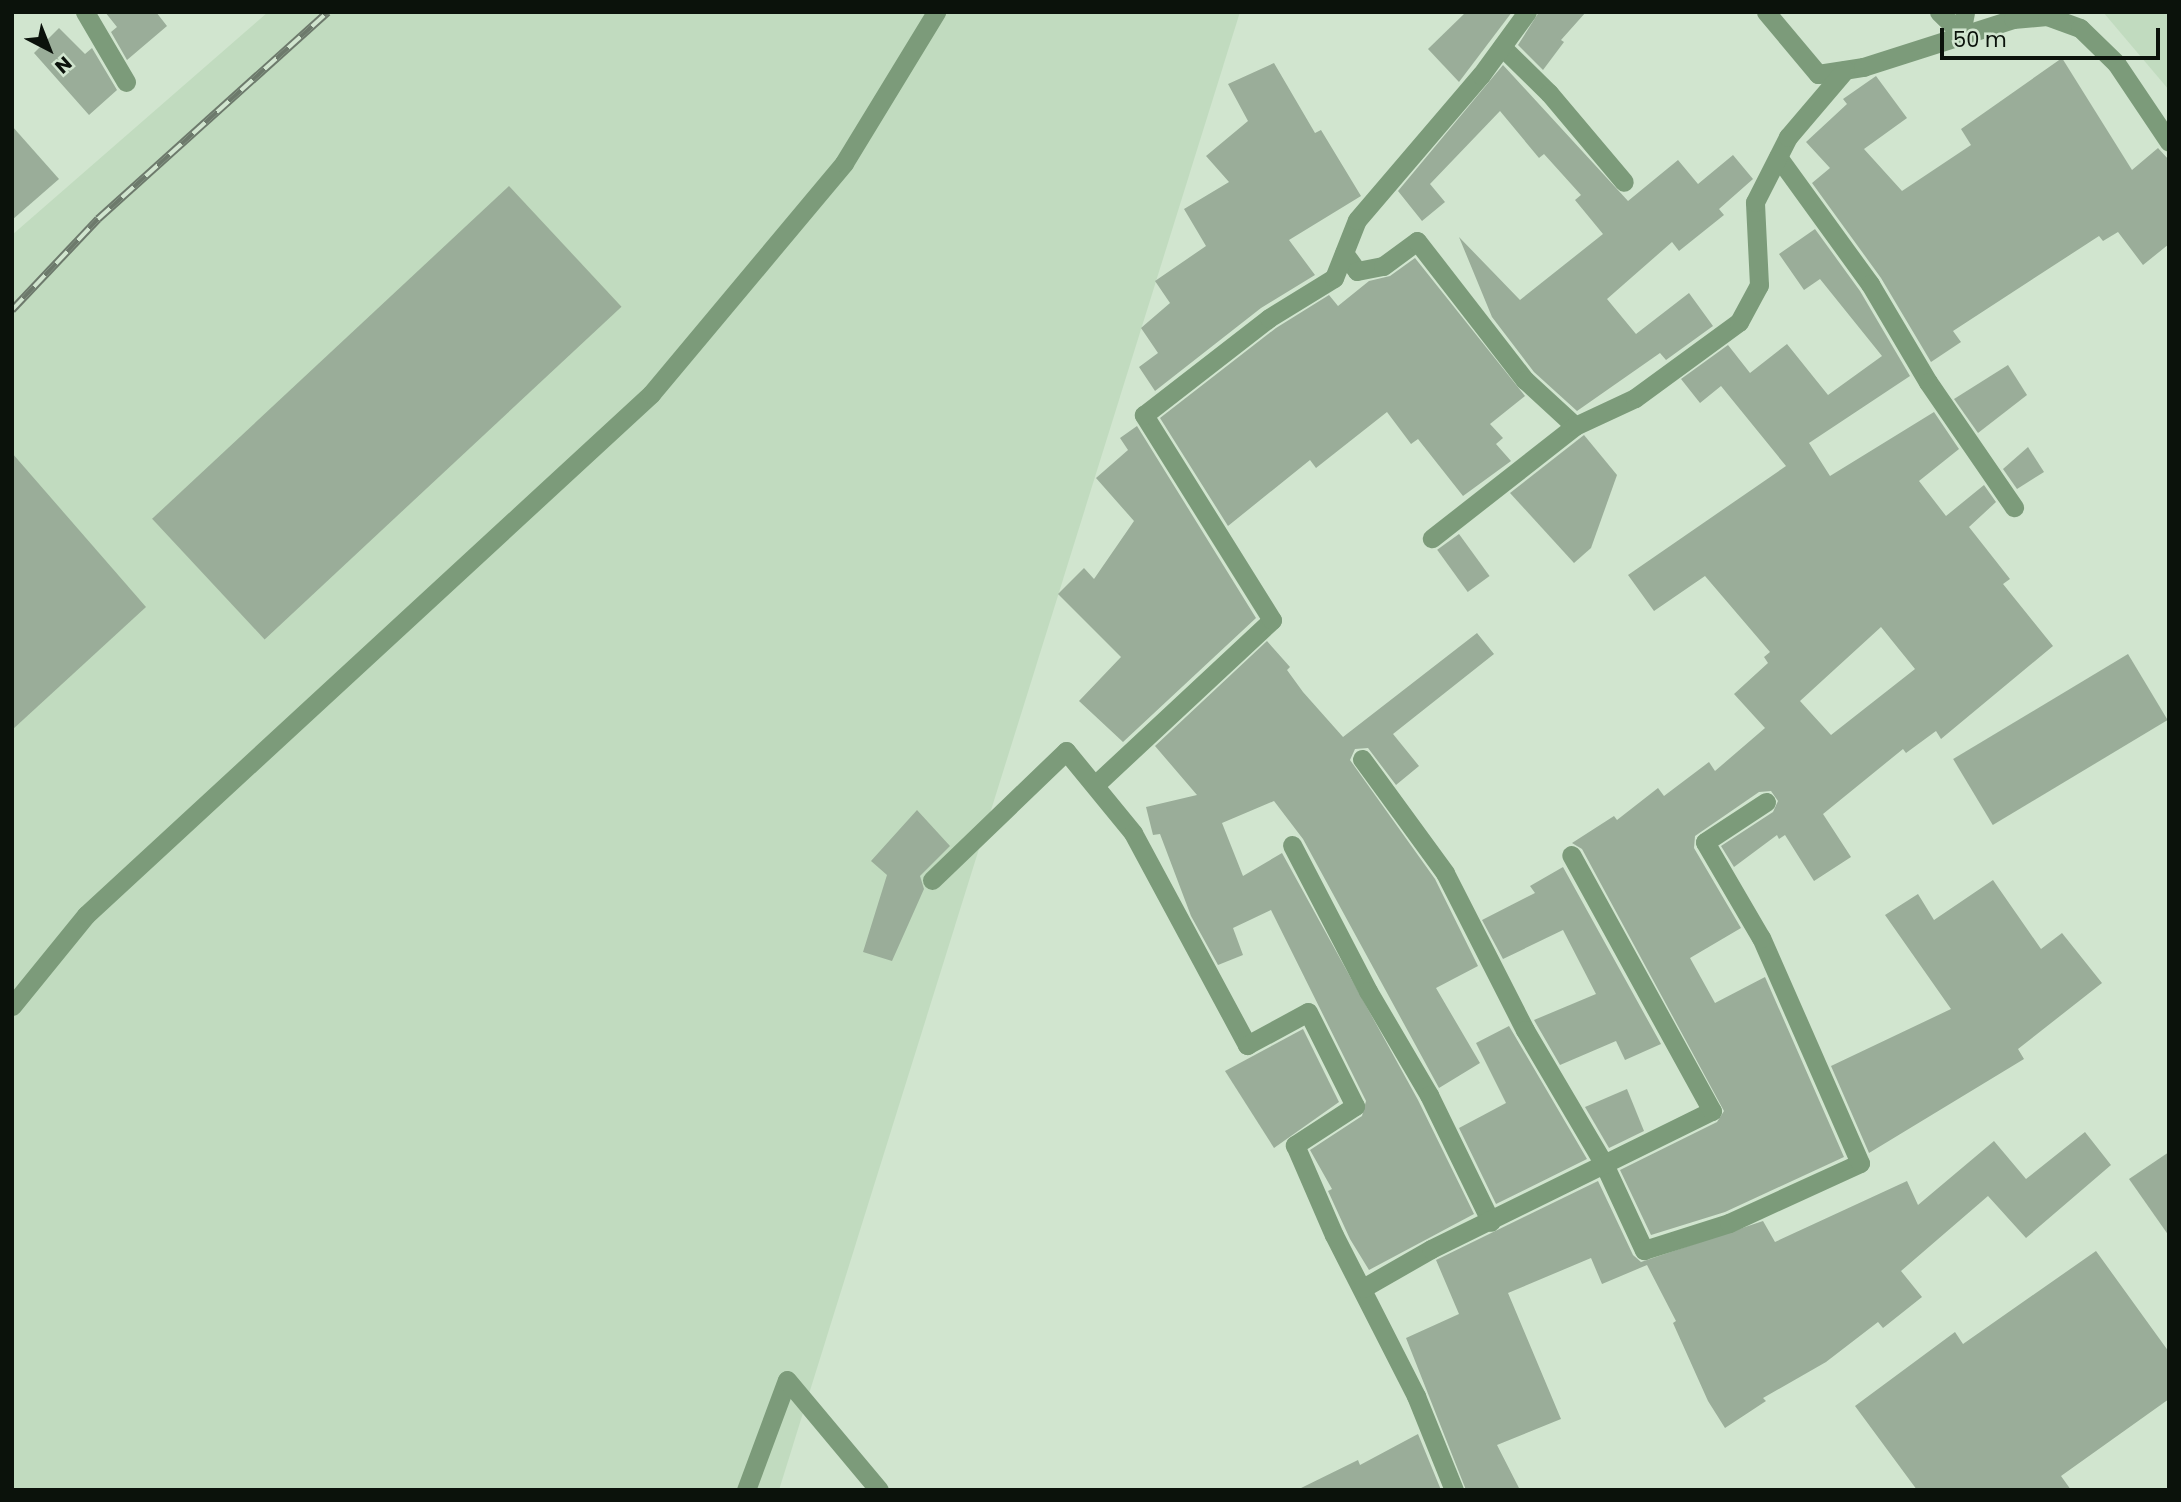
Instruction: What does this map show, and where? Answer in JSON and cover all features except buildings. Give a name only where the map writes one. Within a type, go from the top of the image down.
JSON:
[{"type":"street","points":[[85,12],[125,82]]},
{"type":"street","points":[[12,1006],[86,915],[651,394],[844,163],[936,12]]},
{"type":"street","points":[[1095,785],[1272,620],[1144,415],[1269,318],[1334,278],[1357,220],[1502,47],[1527,12]]},
{"type":"street","points":[[1766,12],[1818,74],[1845,70],[2013,19],[2047,16],[2080,28],[2116,63],[2169,142]]},
{"type":"street","points":[[1939,12],[1961,33]]},
{"type":"street","points":[[1961,33],[1965,12]]},
{"type":"street","points":[[1502,47],[1549,93],[1624,182]]},
{"type":"street","points":[[1432,538],[1575,426],[1635,398],[1739,322],[1759,285],[1755,202],[1788,137],[1845,70]]},
{"type":"street","points":[[1779,157],[1870,284],[1928,382],[2014,507]]},
{"type":"street","points":[[1344,253],[1357,271],[1383,265],[1417,241],[1525,380],[1575,426]]},
{"type":"street","points":[[932,880],[1066,751],[1133,833],[1247,1045],[1308,1012],[1355,1106],[1295,1145],[1334,1235],[1416,1396],[1454,1490]]},
{"type":"street","points":[[1362,759],[1445,873],[1525,1030],[1604,1164],[1644,1250],[1729,1223],[1860,1163],[1761,938],[1705,842],[1766,802]]},
{"type":"street","points":[[1293,845],[1368,991],[1429,1095],[1491,1222]]},
{"type":"street","points":[[1363,1288],[1712,1111],[1571,855]]},
{"type":"street","points":[[746,1490],[787,1380],[879,1490]]},
{"type":"shaded area","points":[[268,12],[1240,12],[779,1490],[12,1490],[12,235]]},
{"type":"shaded area","points":[[2103,12],[2169,12],[2169,90]]},
{"type":"railway","points":[[12,310],[98,219],[328,12]]}]
